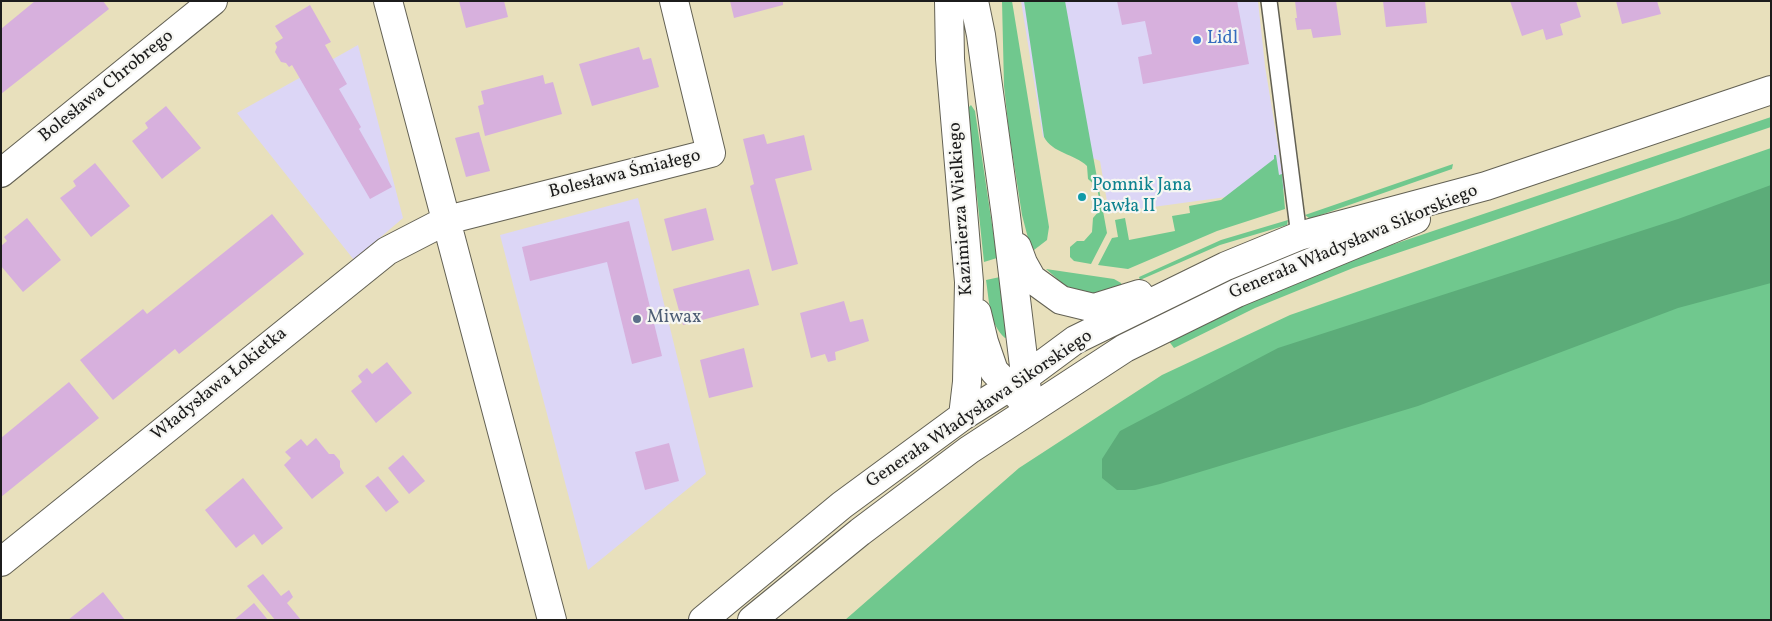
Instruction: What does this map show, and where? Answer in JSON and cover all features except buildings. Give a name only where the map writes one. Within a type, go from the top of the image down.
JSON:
[{"type":"street","name":"Bolesława Chrobrego","points":[[1,172],[213,1]]},
{"type":"street","points":[[388,1],[552,620]]},
{"type":"street","name":"Bolesława Śmiałego","points":[[447,220],[711,153],[674,1]]},
{"type":"street","name":"Kazimierza Wielkiego","points":[[949,1],[950,59],[969,282],[967,382],[963,416]]},
{"type":"street","name":"Kazimierza Wielkiego","points":[[974,1],[981,35],[1006,216],[1017,382]]},
{"type":"street","name":"Generała Władysława Sikorskiego","points":[[703,620],[842,505],[963,416],[1017,382],[1075,340],[1226,266],[1299,236],[1486,186],[1771,90]]},
{"type":"street","name":"Generała Władysława Sikorskiego","points":[[752,620],[867,526],[968,450],[1125,348],[1237,293],[1404,224],[1486,186]]},
{"type":"street","name":"Kazimierza Wielkiego","points":[[1006,216],[1023,263],[1032,279],[1061,300],[1094,308],[1226,266]]},
{"type":"street","name":"Władysława Łokietka","points":[[1,562],[387,251],[447,220]]},
{"type":"street","points":[[969,282],[984,342],[994,371],[1017,382],[1031,409]]},
{"type":"lane","points":[[1269,1],[1299,236]]},
{"type":"shaded area","points":[[1021,1],[1258,1],[1265,66],[1285,189],[1109,213],[1100,161],[1043,137]]},
{"type":"shaded area","points":[[358,45],[403,218],[354,260],[237,113]]},
{"type":"shaded area","points":[[638,198],[706,474],[588,570],[500,235]]},
{"type":"green space","points":[[1002,1],[1012,1],[1049,227],[1047,240],[1034,250],[1028,238],[1022,215],[1009,132],[1004,86]]},
{"type":"green space","points":[[1024,1],[1065,1],[1107,233],[1091,264],[1074,261],[1070,257],[1070,247],[1077,241],[1084,241],[1092,232],[1093,218],[1099,211],[1100,205],[1097,187],[1088,179],[1087,166],[1052,147],[1044,137]]},
{"type":"green space","points":[[971,105],[975,111],[997,258],[984,262],[968,111]]},
{"type":"green space","points":[[1771,117],[1771,127],[1353,268],[1255,308],[1174,348],[1168,340],[1205,319],[1344,261]]},
{"type":"green space","points":[[1771,148],[1771,620],[845,620],[1019,468],[1162,375],[1290,315]]},
{"type":"green space","points":[[1274,155],[1276,155],[1279,175],[1282,174],[1285,209],[1217,231],[1128,269],[1098,265],[1112,238],[1118,237],[1115,220],[1125,218],[1129,240],[1175,231],[1172,216],[1190,213],[1189,206],[1221,200],[1274,159]]},
{"type":"green space","points":[[1453,164],[1452,169],[1312,218],[1305,215]]},
{"type":"green space","points":[[1771,185],[1771,283],[1678,308],[1418,406],[1160,484],[1135,490],[1117,490],[1102,478],[1102,459],[1120,431],[1278,348],[1678,219]]},
{"type":"green space","points":[[1288,220],[1287,225],[1220,245],[1140,280],[1139,277],[1221,240]]},
{"type":"green space","points":[[1046,269],[1114,279],[1121,283],[1122,287],[1099,295],[1070,290]]},
{"type":"green space","points":[[1000,277],[1007,337],[1005,338],[993,319],[986,280]]},
{"type":"place","name":"Lidl","points":[[1197,40]]},
{"type":"place","name":"Pomnik Jana Pawła II","points":[[1082,197]]},
{"type":"place","name":"Miwax","points":[[637,319]]}]
